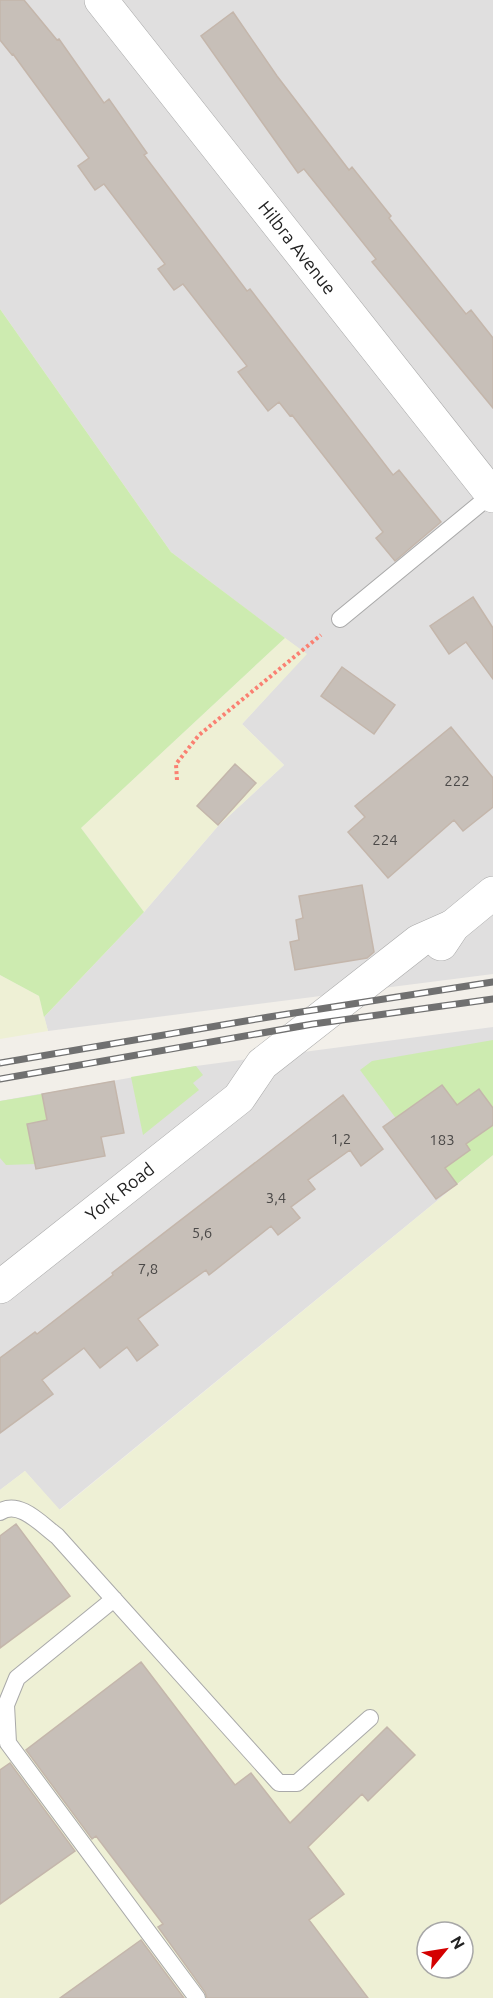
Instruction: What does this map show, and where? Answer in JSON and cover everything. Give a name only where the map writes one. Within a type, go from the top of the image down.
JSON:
[{"type":"street","name":"Hilbra Avenue","points":[[101,0],[493,495]]},
{"type":"street","name":"York Road","points":[[0,1287],[239,1098],[262,1064],[420,941],[453,927],[493,893]]},
{"type":"lane","points":[[340,619],[493,495]]},
{"type":"lane","points":[[0,1512],[4,1509],[22,1509],[57,1536],[279,1783],[297,1783],[370,1718]]},
{"type":"lane","points":[[114,1599],[18,1678],[6,1705],[8,1743],[197,1998]]},
{"type":"path","points":[[177,780],[176,764],[199,735],[340,619]]},
{"type":"shaded area","points":[[0,0],[493,0],[493,974],[48,1031],[44,1017],[144,912],[218,826],[284,765],[242,724],[306,654],[171,552],[0,309]]},
{"type":"shaded area","points":[[493,1027],[493,1155],[59,1510],[25,1471],[0,1490],[0,1101],[196,1066]]},
{"type":"green space","points":[[0,309],[171,552],[285,638],[81,828],[144,912],[44,1017],[39,996],[0,975]]},
{"type":"green space","points":[[285,638],[307,654],[242,724],[284,765],[218,826],[144,912],[81,828]]},
{"type":"green space","points":[[0,975],[39,996],[48,1031],[0,1039]]},
{"type":"green space","points":[[493,1040],[493,1108],[479,1089],[457,1105],[442,1085],[408,1109],[422,1127],[409,1136],[360,1070],[372,1061]]},
{"type":"green space","points":[[196,1066],[203,1075],[193,1083],[199,1090],[143,1135],[131,1077]]},
{"type":"green space","points":[[42,1094],[47,1120],[27,1124],[35,1164],[6,1165],[0,1158],[0,1101]]},
{"type":"green space","points":[[493,1125],[493,1155],[457,1184],[445,1168],[470,1150],[466,1144]]},
{"type":"green space","points":[[493,1155],[493,1998],[0,1998],[0,1490],[25,1471],[60,1510]]},
{"type":"building","points":[[0,0],[24,0],[57,40],[59,39],[104,103],[109,99],[147,153],[144,155],[247,291],[250,289],[393,475],[399,470],[441,522],[395,561],[376,538],[383,532],[292,415],[290,416],[279,402],[268,411],[238,372],[247,366],[183,284],[174,290],[158,269],[165,264],[104,184],[95,190],[78,166],[89,158],[13,54],[0,40]]},
{"type":"building","points":[[233,12],[277,76],[349,170],[352,167],[391,216],[389,218],[466,314],[471,310],[493,338],[493,408],[372,262],[376,259],[304,169],[298,173],[201,36]]},
{"type":"building","points":[[473,597],[493,628],[493,679],[466,642],[449,654],[430,626]]},
{"type":"building","points":[[342,667],[395,705],[374,734],[321,696]]},
{"type":"building","points":[[451,727],[493,778],[493,807],[463,831],[454,820],[388,878],[348,832],[365,817],[355,806]]},
{"type":"building","points":[[235,764],[256,783],[218,825],[197,806]]},
{"type":"building","points":[[362,885],[374,952],[367,958],[295,970],[290,942],[299,940],[296,920],[303,918],[299,896]]},
{"type":"building","points":[[114,1081],[124,1133],[101,1137],[105,1156],[36,1169],[27,1124],[47,1120],[42,1094]]},
{"type":"building","points":[[442,1085],[457,1105],[479,1089],[493,1108],[493,1125],[466,1144],[470,1150],[445,1168],[457,1184],[436,1199],[383,1127]]},
{"type":"building","points":[[343,1095],[383,1149],[361,1166],[350,1150],[308,1180],[315,1189],[291,1207],[300,1218],[278,1235],[271,1226],[209,1275],[206,1270],[138,1319],[158,1345],[137,1361],[127,1347],[100,1368],[84,1348],[42,1380],[53,1394],[0,1433],[0,1358],[35,1332],[37,1334],[113,1275],[112,1273]]},
{"type":"building","points":[[16,1524],[70,1596],[0,1648],[0,1536]]},
{"type":"building","points":[[141,1662],[235,1785],[251,1773],[290,1823],[387,1727],[415,1755],[368,1801],[362,1794],[308,1847],[344,1894],[309,1920],[368,1998],[207,1998],[158,1927],[163,1924],[96,1836],[92,1839],[26,1750]]},
{"type":"building","points":[[10,1763],[75,1851],[0,1904],[0,1770]]},
{"type":"building","points":[[141,1940],[184,1998],[60,1998]]},
{"type":"railway","points":[[0,1063],[493,982]]},
{"type":"railway","points":[[0,1079],[313,1024],[493,999]]}]
